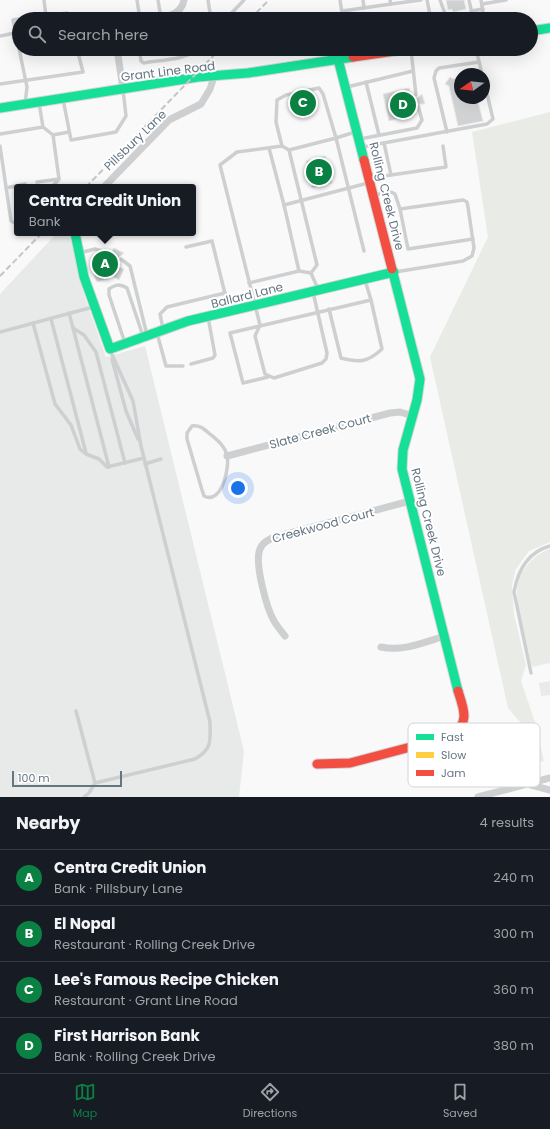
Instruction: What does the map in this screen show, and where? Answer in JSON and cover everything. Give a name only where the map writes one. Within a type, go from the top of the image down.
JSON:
[{"type":"street","points":[[178,12],[184,0]]},
{"type":"street","points":[[538,30],[550,28]]},
{"type":"street","points":[[118,56],[123,89]]},
{"type":"street","name":"Grant Line Road","points":[[0,108],[198,78],[214,77],[334,56]]},
{"type":"street","name":"Rolling Creek Drive","points":[[340,56],[346,87],[371,180],[420,379],[418,398],[402,459],[410,501],[465,716],[463,723]]},
{"type":"street","name":"Pillsbury Lane","points":[[107,184],[169,120],[201,104],[210,89],[214,77]]},
{"type":"street","points":[[75,236],[78,253],[94,306],[110,349]]},
{"type":"street","name":"Ballard Lane","points":[[110,349],[160,331],[230,311],[394,272]]},
{"type":"street","name":"Slate Creek Court","points":[[227,456],[390,413],[400,412],[413,416]]},
{"type":"street","name":"Creekwood Court","points":[[285,636],[272,616],[260,571],[258,556],[263,544],[267,540],[279,536],[410,501]]},
{"type":"street","points":[[381,647],[390,649],[401,648],[445,636]]},
{"type":"street","name":"Rolling Creek Drive","points":[[317,764],[350,763],[408,747]]},
{"type":"street","points":[[540,781],[550,778]]},
{"type":"street","points":[[478,797],[516,787]]},
{"type":"street","points":[[538,787],[550,790]]},
{"type":"lane","points":[[44,0],[46,12]]},
{"type":"lane","points":[[138,0],[139,12]]},
{"type":"lane","points":[[158,0],[158,12]]},
{"type":"lane","points":[[208,0],[210,12]]},
{"type":"lane","points":[[233,12],[244,0]]},
{"type":"lane","points":[[340,0],[342,11],[390,2],[421,0]]},
{"type":"lane","points":[[363,0],[364,8]]},
{"type":"lane","points":[[427,0],[429,12]]},
{"type":"lane","points":[[440,0],[444,12]]},
{"type":"lane","points":[[469,0],[471,11],[483,9]]},
{"type":"lane","points":[[483,12],[481,2],[506,0]]},
{"type":"lane","points":[[0,36],[12,34]]},
{"type":"lane","points":[[20,56],[27,87],[25,104]]},
{"type":"lane","points":[[0,84],[26,82],[83,72],[79,56]]},
{"type":"lane","points":[[140,56],[141,61],[144,63],[184,56]]},
{"type":"lane","points":[[411,56],[416,95]]},
{"type":"lane","points":[[478,56],[480,68]]},
{"type":"lane","points":[[447,132],[434,78],[436,71],[439,68],[479,62]]},
{"type":"lane","points":[[346,87],[413,72]]},
{"type":"lane","points":[[366,82],[379,135]]},
{"type":"lane","points":[[282,146],[276,122],[277,100],[286,95],[319,88],[323,94],[336,138],[364,251]]},
{"type":"lane","points":[[63,98],[71,140],[116,132],[126,116],[123,89]]},
{"type":"lane","points":[[39,102],[43,127],[53,135],[59,179],[55,184]]},
{"type":"lane","points":[[268,377],[265,374],[255,336],[260,325],[220,165],[237,152],[282,146],[289,150],[336,138],[360,139],[384,143],[485,125],[492,120],[489,104]]},
{"type":"lane","points":[[360,139],[417,128],[422,120],[418,106]]},
{"type":"lane","points":[[0,134],[43,127]]},
{"type":"lane","points":[[53,135],[69,132]]},
{"type":"lane","points":[[384,143],[391,175]]},
{"type":"lane","points":[[0,146],[11,221],[14,222]]},
{"type":"lane","points":[[284,205],[391,175],[446,167],[443,146]]},
{"type":"lane","points":[[269,148],[299,271]]},
{"type":"lane","points":[[289,150],[317,265],[311,273]]},
{"type":"lane","points":[[37,182],[59,179]]},
{"type":"lane","points":[[6,188],[14,186]]},
{"type":"lane","points":[[374,194],[391,192],[395,194],[400,209],[408,249],[473,239]]},
{"type":"lane","points":[[394,272],[463,261],[472,256],[474,248],[468,207],[466,202],[463,200],[400,209]]},
{"type":"lane","points":[[186,247],[212,241],[230,311]]},
{"type":"lane","points":[[78,253],[95,249],[111,254]]},
{"type":"lane","points":[[121,259],[130,266],[146,336]]},
{"type":"lane","points":[[249,283],[299,271],[311,273]]},
{"type":"lane","points":[[311,273],[316,291],[318,311],[327,353],[326,359],[322,363],[274,378],[268,377],[243,383],[230,333],[318,311],[371,300]]},
{"type":"lane","points":[[329,309],[342,358],[356,362],[372,358],[382,349],[365,279]]},
{"type":"lane","points":[[126,344],[108,295],[109,289],[114,285],[121,285],[127,288],[146,336]]},
{"type":"lane","points":[[183,366],[166,366],[160,331],[160,314],[167,308],[225,293]]},
{"type":"lane","points":[[0,332],[94,306]]},
{"type":"lane","points":[[69,313],[109,467]]},
{"type":"lane","points":[[191,364],[216,356],[208,317]]},
{"type":"lane","points":[[51,319],[86,454]]},
{"type":"lane","points":[[33,323],[55,404],[68,419],[80,449],[86,454],[99,459],[109,467]]},
{"type":"lane","points":[[73,328],[84,335],[96,352],[125,463]]},
{"type":"lane","points":[[110,349],[126,411],[141,446]]},
{"type":"lane","points":[[84,797],[89,793],[95,784],[195,759],[206,753],[210,742],[210,722],[145,464],[133,401],[110,349]]},
{"type":"lane","points":[[192,426],[200,426],[223,446],[227,456],[227,470],[220,491],[213,497],[204,496],[187,439],[189,429],[192,426]]},
{"type":"lane","points":[[109,467],[144,458]]},
{"type":"lane","points":[[145,464],[161,460]]},
{"type":"lane","points":[[531,673],[514,592],[516,583],[525,564],[532,554],[550,546]]},
{"type":"lane","points":[[76,711],[95,784]]},
{"type":"shaded area","points":[[550,112],[550,542],[529,551],[516,569],[512,585],[514,614],[526,665],[521,681],[535,723],[521,723],[508,708],[430,357],[488,237],[472,132]]},
{"type":"shaded area","points":[[54,236],[70,236],[83,292],[106,357],[145,346],[244,751],[239,797],[0,797],[0,294]]},
{"type":"shaded area","points":[[550,549],[550,663],[532,667],[519,611],[517,587],[519,579],[526,566],[537,556]]},
{"type":"shaded area","points":[[550,681],[550,695],[541,696],[539,683]]},
{"type":"shaded area","points":[[540,744],[544,761],[540,762]]},
{"type":"building","points":[[446,0],[464,0],[466,9],[453,12],[452,9],[448,10]]},
{"type":"building","points":[[450,77],[454,79],[454,104],[479,104],[483,121],[458,126],[449,86],[445,84]]},
{"type":"building","points":[[409,88],[411,97],[417,98],[422,94],[425,104],[415,104],[413,107],[415,114],[389,121],[383,94]]},
{"type":"building","points":[[314,94],[316,107],[291,112],[289,99]]},
{"type":"building","points":[[325,156],[332,183],[312,188],[306,161]]},
{"type":"building","points":[[114,248],[124,253],[118,258],[119,262],[117,266],[124,269],[119,280],[106,273],[108,279],[97,282],[90,266],[95,256],[107,261],[114,255],[112,251]]},
{"type":"railway","points":[[257,12],[269,0]]},
{"type":"railway","points":[[89,184],[213,56]]},
{"type":"railway","points":[[0,276],[39,236]]},
{"type":"traffic: fast","points":[[538,30],[550,28]]},
{"type":"traffic: fast","points":[[0,108],[198,77],[248,73],[353,57]]},
{"type":"traffic: fast","points":[[338,59],[364,160]]},
{"type":"traffic: fast","points":[[76,236],[84,277],[110,349],[188,321],[394,272]]},
{"type":"traffic: fast","points":[[392,269],[420,379],[417,400],[403,450],[402,469],[458,691]]},
{"type":"traffic: jam","points":[[353,57],[360,56]]},
{"type":"traffic: jam","points":[[364,160],[392,269]]},
{"type":"traffic: jam","points":[[458,691],[464,715],[462,723]]},
{"type":"traffic: jam","points":[[317,764],[350,763],[408,748]]},
{"type":"place","name":"Lee's Famous Recipe Chicken","points":[[303,103]]},
{"type":"place","name":"First Harrison Bank","points":[[403,105]]},
{"type":"place","name":"El Nopal","points":[[319,172]]},
{"type":"place","name":"Centra Credit Union","points":[[105,264]]}]
